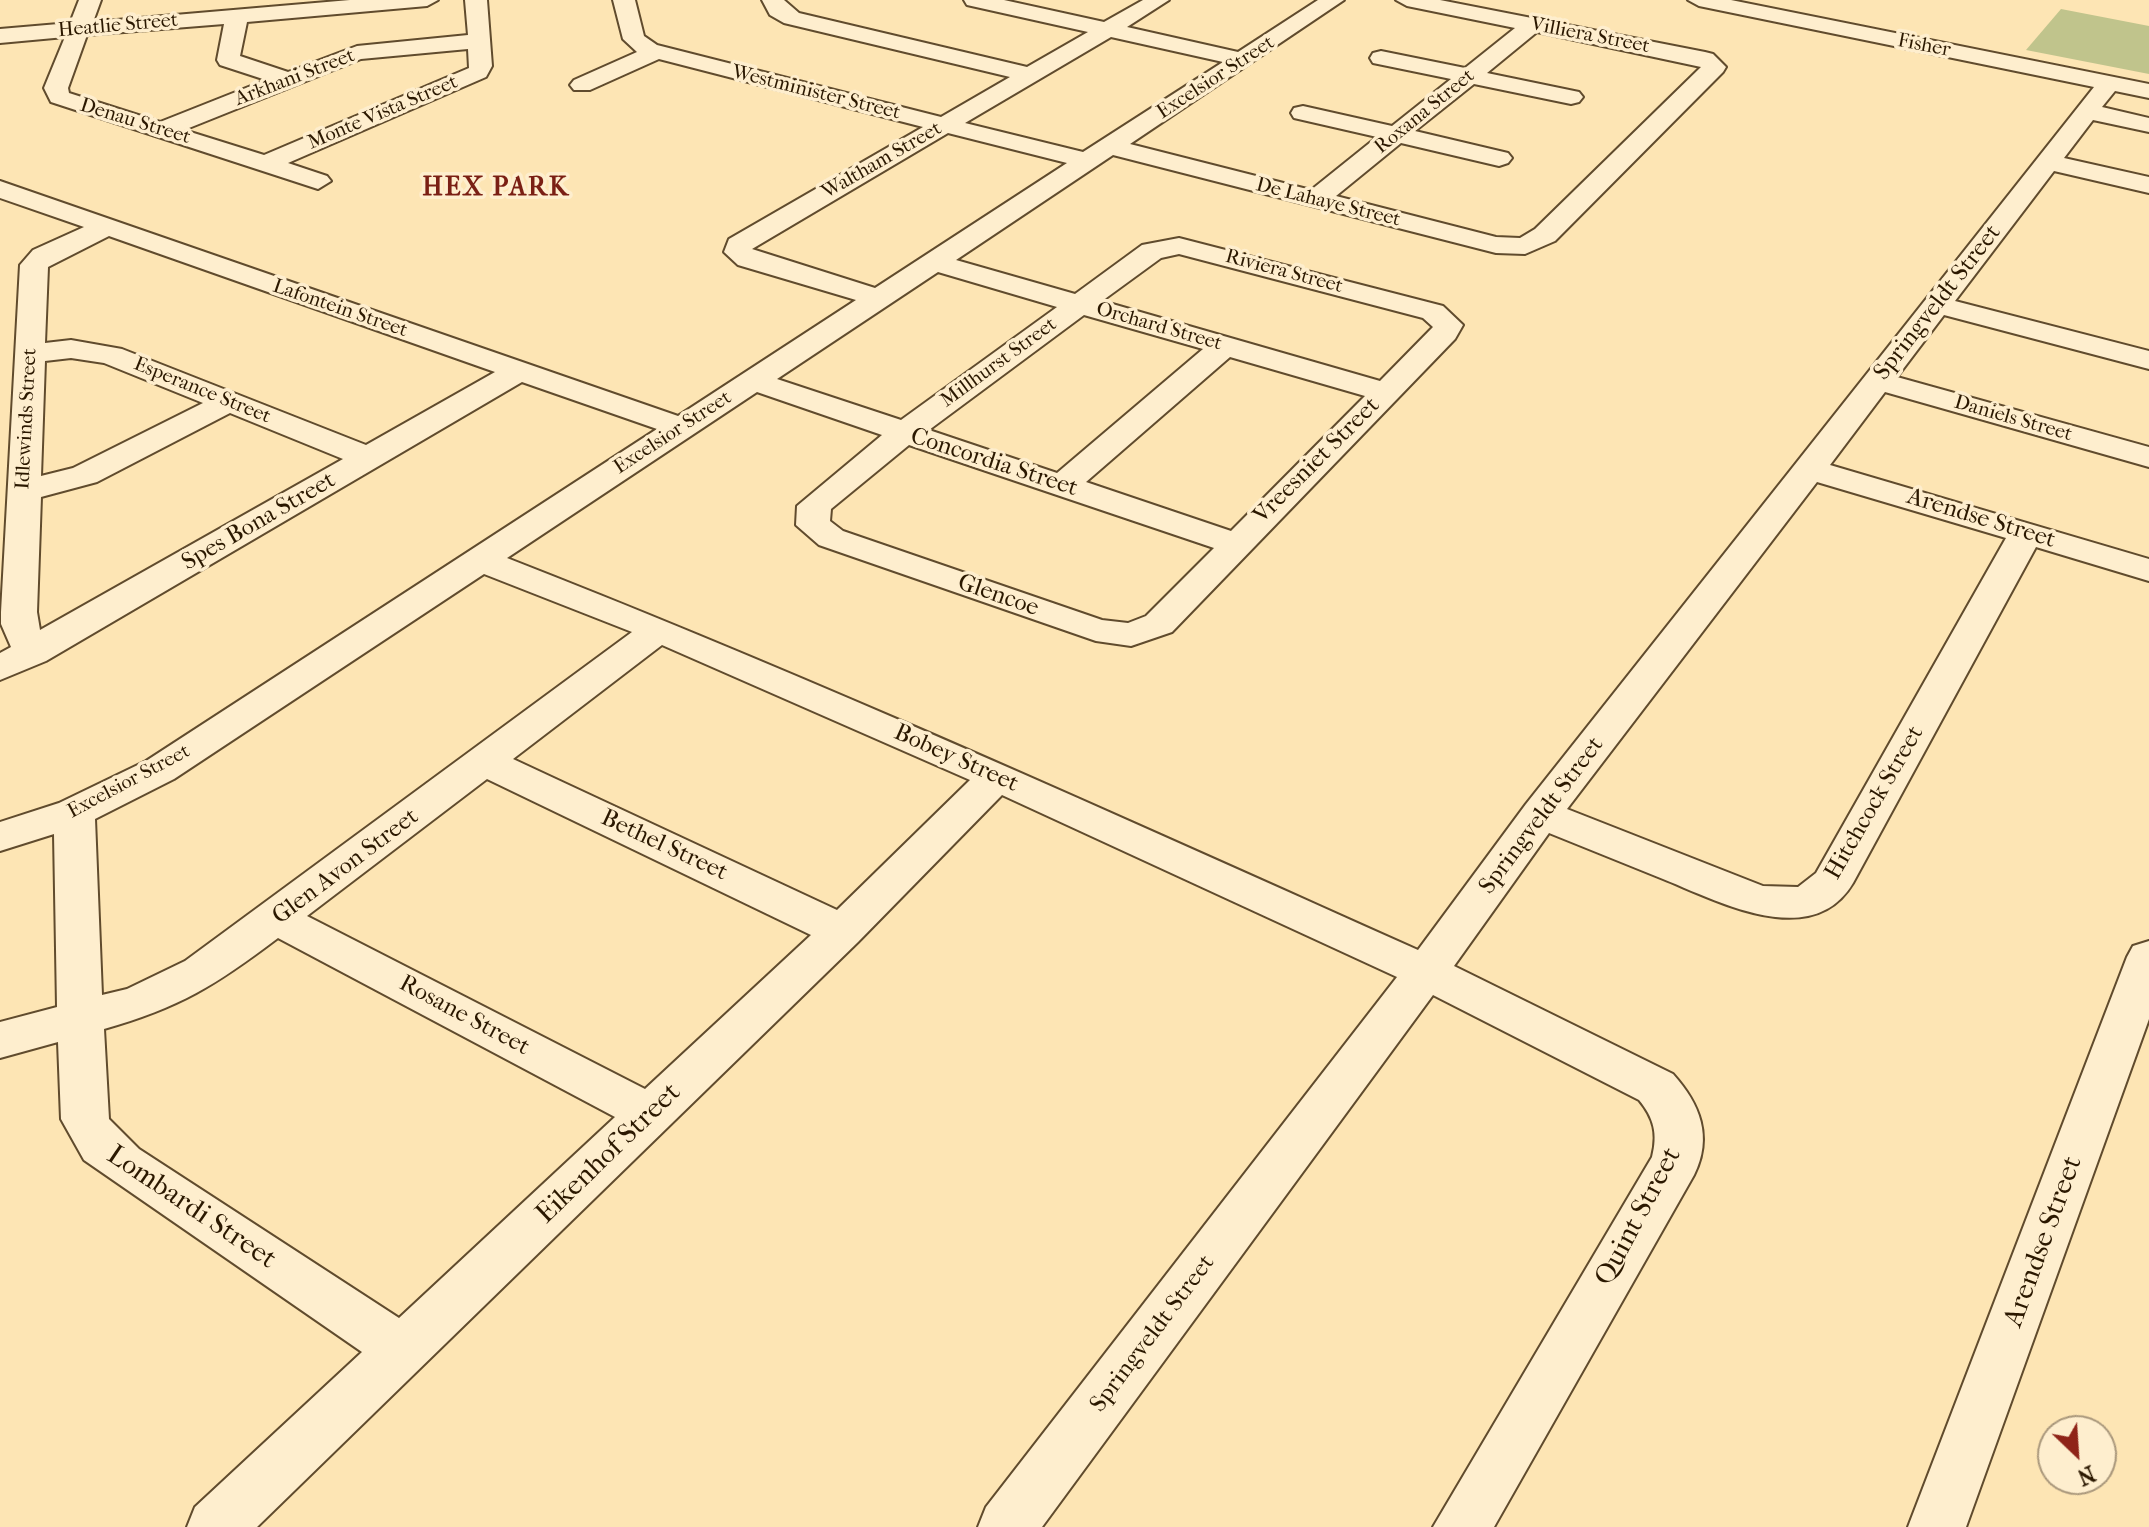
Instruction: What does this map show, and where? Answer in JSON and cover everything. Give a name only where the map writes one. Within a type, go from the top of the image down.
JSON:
[{"type":"street","name":"Denau Street","points":[[90,0],[56,88],[57,95],[318,181]]},
{"type":"street","name":"Heatlie Street","points":[[0,36],[427,0]]},
{"type":"street","name":"Monte Vista Street","points":[[265,164],[475,74],[481,66],[476,0]]},
{"type":"street","points":[[624,0],[634,39],[656,52]]},
{"type":"street","points":[[773,0],[778,10],[792,18],[1031,75]]},
{"type":"street","points":[[975,0],[1243,60]]},
{"type":"street","name":"Waltham Street","points":[[878,298],[748,259],[738,252],[739,245],[1158,0]]},
{"type":"street","name":"Excelsior Street","points":[[0,837],[74,813],[170,763],[1333,0]]},
{"type":"street","name":"Villiera Street","points":[[1407,0],[1705,59],[1714,64],[1710,73],[1545,235]]},
{"type":"street","name":"Fisher","points":[[1699,0],[2097,97],[2149,91]]},
{"type":"street","points":[[237,16],[228,60],[288,80]]},
{"type":"street","name":"Roxana Street","points":[[1315,200],[1534,24]]},
{"type":"street","name":"Arkhani Street","points":[[164,129],[357,53],[479,41]]},
{"type":"street","points":[[582,85],[656,52]]},
{"type":"street","name":"Westminister Street","points":[[656,52],[943,125],[1098,154]]},
{"type":"street","points":[[1381,58],[1571,97]]},
{"type":"street","points":[[2097,97],[2149,125]]},
{"type":"street","name":"Springveldt Street","points":[[1007,1527],[1426,972],[1541,814],[1812,470],[2097,97]]},
{"type":"street","points":[[1303,113],[1499,158]]},
{"type":"street","name":"De Lahaye Street","points":[[1098,154],[1315,200],[1496,245],[1525,246],[1545,235]]},
{"type":"street","points":[[2047,162],[2149,185]]},
{"type":"street","name":"Lafontein Street","points":[[0,189],[680,427]]},
{"type":"street","name":"Idlewinds Street","points":[[33,653],[19,624],[35,262],[107,227]]},
{"type":"street","name":"Riviera Street","points":[[1144,256],[1164,247],[1190,248],[1424,310]]},
{"type":"street","name":"Millhurst Street","points":[[831,538],[813,525],[814,506],[904,433],[1144,256]]},
{"type":"street","name":"Orchard Street","points":[[933,262],[1385,392]]},
{"type":"street","points":[[1937,305],[2145,350]]},
{"type":"street","name":"Vreesniet Street","points":[[1165,618],[1448,329],[1439,316],[1424,310]]},
{"type":"street","points":[[1063,485],[1225,346]]},
{"type":"street","name":"Esperance Street","points":[[31,354],[71,349],[111,355],[369,458]]},
{"type":"street","name":"Spes Bona Street","points":[[0,669],[33,653],[518,372]]},
{"type":"street","name":"Concordia Street","points":[[753,381],[1235,544]]},
{"type":"street","name":"Daniels Street","points":[[1878,381],[2149,457]]},
{"type":"street","points":[[23,491],[85,475],[228,402]]},
{"type":"street","name":"Arendse Street","points":[[1812,470],[2149,570]]},
{"type":"street","name":"Hitchcock Street","points":[[1541,814],[1750,899],[1793,903],[1815,897],[1832,883],[2027,532]]},
{"type":"street","name":"Glencoe","points":[[831,538],[1109,634],[1141,632],[1165,618]]},
{"type":"street","name":"Bobey Street","points":[[480,560],[659,630],[997,777],[1426,972]]},
{"type":"street","name":"Glen Avon Street","points":[[0,1040],[140,1002],[181,984],[277,919],[659,630]]},
{"type":"street","name":"Bethel Street","points":[[486,762],[842,931]]},
{"type":"street","name":"Eikenhof Street","points":[[216,1527],[842,931],[997,777]]},
{"type":"street","name":"Lombardi Street","points":[[74,813],[83,1110],[84,1121],[97,1144],[403,1350]]},
{"type":"street","name":"Rosane Street","points":[[277,919],[651,1114]]},
{"type":"street","name":"Arendse Street","points":[[1937,1527],[2149,957]]},
{"type":"street","name":"Quint Street","points":[[1426,972],[1656,1087],[1669,1100],[1681,1129],[1681,1145],[1676,1161],[1462,1527]]},
{"type":"green space","points":[[2061,9],[2149,26],[2149,74],[2026,50]]},
{"type":"district","name":"HEX PARK","points":[[496,189]]}]
